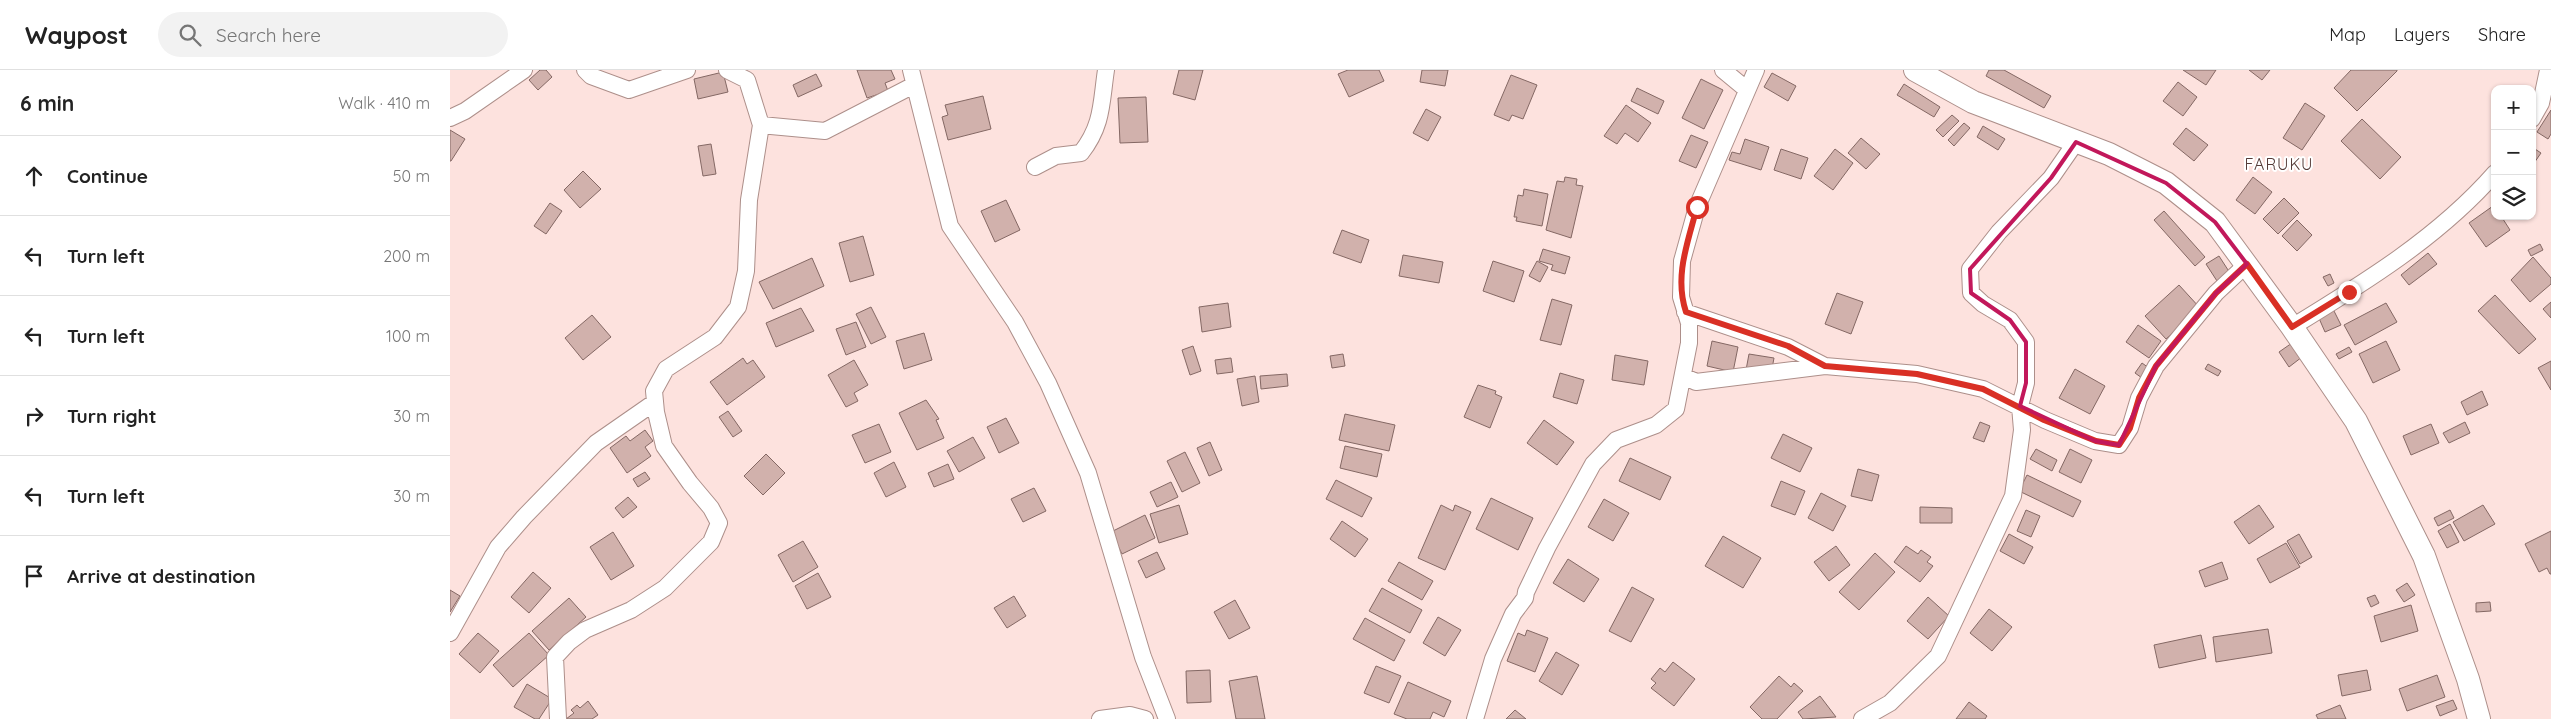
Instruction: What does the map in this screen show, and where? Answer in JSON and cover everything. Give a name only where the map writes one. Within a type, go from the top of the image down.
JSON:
[{"type":"street","points":[[502,70],[522,71]]},
{"type":"street","points":[[585,70],[590,76],[629,90],[688,70]]},
{"type":"street","points":[[558,719],[555,657],[569,642],[585,630],[632,610],[665,588],[711,542],[719,523],[711,508],[690,483],[664,446],[654,391],[666,369],[715,337],[738,307],[746,272],[749,200],[761,126],[747,80],[728,70]]},
{"type":"street","points":[[1035,168],[1056,156],[1081,153],[1092,138],[1098,125],[1106,70]]},
{"type":"street","points":[[1723,70],[1746,89]]},
{"type":"street","points":[[1475,719],[1493,658],[1513,614],[1526,598],[1526,592],[1547,548],[1593,464],[1616,440],[1656,425],[1676,409],[1689,343],[1689,323],[1681,297],[1681,277],[1690,234],[1697,207],[1708,185],[1746,89],[1756,70]]},
{"type":"street","points":[[1915,70],[1973,102],[2109,154],[2166,183],[2215,222],[2292,327],[2356,421],[2424,556],[2468,679],[2479,719]]},
{"type":"street","points":[[2536,112],[2541,103],[2548,70]]},
{"type":"street","points":[[450,118],[465,111],[522,71]]},
{"type":"street","points":[[761,126],[825,132],[912,77],[950,226],[1015,322],[1048,383],[1088,473],[1144,657],[1167,719]]},
{"type":"street","points":[[1862,719],[1890,703],[1938,656],[2013,496],[2022,430],[2020,406],[2026,384],[2026,342],[2010,320],[1983,304],[1970,293],[1970,269],[1999,232],[2051,178],[2076,142]]},
{"type":"street","points":[[2292,327],[2349,292],[2430,234],[2477,194],[2494,175]]},
{"type":"street","points":[[1683,376],[1696,382],[1825,366],[1917,374],[1983,389],[2020,406],[2044,420],[2096,441],[2119,445],[2130,428],[2139,398],[2156,366],[2216,293],[2247,264]]},
{"type":"street","points":[[1686,312],[1788,346],[1825,366]]},
{"type":"street","points":[[450,633],[498,547],[524,517],[596,443],[655,402]]},
{"type":"street","points":[[1100,719],[1130,715],[1145,719]]},
{"type":"highlighted area","points":[[2076,142],[2166,183],[2215,222],[2247,264],[2216,293],[2156,366],[2119,445],[2095,441],[2020,406],[2026,383],[2026,342],[2010,320],[1971,293],[1970,269],[2051,178]]},
{"type":"building","points":[[540,70],[546,70],[552,77],[538,90],[529,80]]},
{"type":"building","points":[[857,70],[891,70],[895,79],[885,83],[888,91],[867,98]]},
{"type":"building","points":[[1179,70],[1203,70],[1195,100],[1173,94]]},
{"type":"building","points":[[1348,70],[1379,70],[1384,81],[1349,97],[1338,74]]},
{"type":"building","points":[[1422,70],[1448,70],[1445,86],[1420,82]]},
{"type":"building","points":[[1989,70],[2004,70],[2051,96],[2044,108],[1986,76]]},
{"type":"building","points":[[2183,70],[2216,70],[2206,85]]},
{"type":"building","points":[[2249,70],[2270,70],[2262,80]]},
{"type":"building","points":[[2351,70],[2397,71],[2357,111],[2334,88]]},
{"type":"building","points":[[723,72],[728,92],[698,99],[694,79]]},
{"type":"building","points":[[1772,73],[1796,86],[1788,101],[1764,87]]},
{"type":"building","points":[[816,74],[822,86],[798,97],[793,85]]},
{"type":"building","points":[[1511,75],[1537,85],[1523,119],[1512,115],[1509,121],[1494,115]]},
{"type":"building","points":[[1701,79],[1723,90],[1704,129],[1682,118]]},
{"type":"building","points":[[2178,82],[2197,97],[2183,116],[2163,101]]},
{"type":"building","points":[[1904,84],[1940,107],[1934,117],[1897,95]]},
{"type":"building","points":[[1637,88],[1664,101],[1658,114],[1631,101]]},
{"type":"building","points":[[983,96],[991,129],[948,140],[942,117],[948,115],[945,105]]},
{"type":"building","points":[[1146,97],[1148,142],[1120,143],[1118,98]]},
{"type":"building","points":[[2305,103],[2325,116],[2302,150],[2283,138]]},
{"type":"building","points":[[1626,105],[1651,123],[1638,142],[1625,133],[1617,144],[1604,136]]},
{"type":"building","points":[[1426,109],[1441,117],[1428,141],[1413,133]]},
{"type":"building","points":[[2551,110],[2551,134],[2548,139],[2537,132]]},
{"type":"building","points":[[1952,115],[1959,121],[1943,137],[1936,130]]},
{"type":"building","points":[[2362,119],[2401,157],[2380,179],[2341,141]]},
{"type":"building","points":[[1964,123],[1970,128],[1954,146],[1948,140]]},
{"type":"building","points":[[1983,126],[2005,139],[1998,150],[1977,137]]},
{"type":"building","points":[[2186,128],[2208,145],[2194,161],[2173,144]]},
{"type":"building","points":[[450,130],[465,139],[451,161],[450,161]]},
{"type":"building","points":[[1691,135],[1708,142],[1696,168],[1679,161]]},
{"type":"building","points":[[1861,138],[1880,154],[1866,169],[1848,153]]},
{"type":"building","points":[[1745,139],[1769,147],[1761,170],[1729,160],[1732,152],[1740,154]]},
{"type":"building","points":[[711,144],[716,174],[703,176],[698,146]]},
{"type":"building","points":[[1781,149],[1808,158],[1801,179],[1774,170]]},
{"type":"building","points":[[1835,149],[1853,163],[1833,190],[1814,176]]},
{"type":"building","points":[[2536,150],[2541,153],[2536,160]]},
{"type":"building","points":[[583,171],[601,189],[580,208],[564,190]]},
{"type":"building","points":[[1565,177],[1577,179],[1576,185],[1583,186],[1571,238],[1546,230],[1557,181],[1564,182]]},
{"type":"building","points":[[2253,177],[2272,192],[2255,214],[2236,200]]},
{"type":"building","points":[[1524,189],[1548,194],[1542,226],[1516,221],[1517,217],[1514,217],[1518,195],[1523,196]]},
{"type":"building","points":[[2284,198],[2299,213],[2278,234],[2263,219]]},
{"type":"building","points":[[1006,200],[1020,230],[995,242],[981,211]]},
{"type":"building","points":[[550,203],[562,211],[546,234],[534,226]]},
{"type":"building","points":[[2491,207],[2491,220],[2504,220],[2510,230],[2486,247],[2469,223]]},
{"type":"building","points":[[2164,211],[2205,257],[2195,266],[2154,220]]},
{"type":"building","points":[[2297,220],[2312,235],[2297,251],[2282,236]]},
{"type":"building","points":[[1342,230],[1369,240],[1361,263],[1333,253]]},
{"type":"building","points":[[863,236],[874,275],[850,282],[839,243]]},
{"type":"building","points":[[2540,244],[2543,250],[2531,256],[2528,250]]},
{"type":"building","points":[[1543,249],[1570,257],[1565,274],[1551,270],[1553,265],[1539,261]]},
{"type":"building","points":[[2428,253],[2437,264],[2409,285],[2401,275]]},
{"type":"building","points":[[1403,255],[1443,262],[1439,283],[1399,276]]},
{"type":"building","points":[[2219,256],[2230,273],[2217,281],[2206,264]]},
{"type":"building","points":[[2533,257],[2551,278],[2551,284],[2530,302],[2511,280]]},
{"type":"building","points":[[812,258],[824,286],[773,309],[759,282]]},
{"type":"building","points":[[1493,261],[1524,271],[1514,302],[1483,291]]},
{"type":"building","points":[[1537,261],[1548,267],[1540,282],[1529,276]]},
{"type":"building","points":[[2330,274],[2334,283],[2328,286],[2323,277]]},
{"type":"building","points":[[2179,285],[2200,308],[2166,339],[2145,316]]},
{"type":"building","points":[[1837,293],[1863,302],[1851,334],[1825,324]]},
{"type":"building","points":[[2495,295],[2536,339],[2519,354],[2478,311]]},
{"type":"building","points":[[1552,299],[1572,305],[1561,345],[1540,340]]},
{"type":"building","points":[[2551,302],[2551,318],[2543,309]]},
{"type":"building","points":[[1228,303],[1231,327],[1202,332],[1199,307]]},
{"type":"building","points":[[2386,303],[2397,322],[2355,345],[2344,325]]},
{"type":"building","points":[[871,307],[886,337],[871,344],[856,314]]},
{"type":"building","points":[[801,308],[814,331],[776,347],[766,323]]},
{"type":"building","points":[[2333,309],[2341,325],[2325,332],[2318,316]]},
{"type":"building","points":[[592,315],[611,337],[583,360],[565,338]]},
{"type":"building","points":[[856,322],[866,347],[846,355],[836,329]]},
{"type":"building","points":[[2138,325],[2161,341],[2149,358],[2126,342]]},
{"type":"building","points":[[924,333],[932,360],[904,369],[896,341]]},
{"type":"building","points":[[1712,341],[1738,347],[1733,372],[1707,366]]},
{"type":"building","points":[[2386,341],[2400,370],[2373,383],[2359,354]]},
{"type":"building","points":[[2292,343],[2302,357],[2289,367],[2279,352]]},
{"type":"building","points":[[1193,346],[1201,371],[1190,375],[1182,350]]},
{"type":"building","points":[[2349,347],[2352,352],[2339,359],[2336,354]]},
{"type":"building","points":[[1343,354],[1345,366],[1332,368],[1330,356]]},
{"type":"building","points":[[1749,354],[1774,358],[1771,374],[1746,370]]},
{"type":"building","points":[[1615,355],[1648,361],[1644,385],[1612,380]]},
{"type":"building","points":[[743,358],[747,364],[753,360],[765,377],[727,405],[710,382]]},
{"type":"building","points":[[1231,358],[1233,372],[1217,374],[1215,360]]},
{"type":"building","points":[[854,360],[868,385],[854,393],[858,401],[846,407],[828,375]]},
{"type":"building","points":[[2551,361],[2551,390],[2538,368]]},
{"type":"building","points":[[2142,363],[2149,368],[2142,378],[2135,373]]},
{"type":"building","points":[[2208,364],[2221,371],[2218,376],[2205,369]]},
{"type":"building","points":[[2075,369],[2105,386],[2090,414],[2059,398]]},
{"type":"building","points":[[1560,373],[1584,380],[1577,404],[1553,397]]},
{"type":"building","points":[[1287,374],[1288,386],[1261,389],[1260,376]]},
{"type":"building","points":[[1255,376],[1259,402],[1242,406],[1237,379]]},
{"type":"building","points":[[1478,385],[1496,391],[1495,394],[1502,397],[1490,428],[1464,417]]},
{"type":"building","points":[[2482,391],[2488,405],[2467,415],[2461,402]]},
{"type":"building","points":[[926,400],[939,419],[936,420],[944,438],[917,450],[899,413]]},
{"type":"building","points":[[728,411],[742,431],[733,437],[719,417]]},
{"type":"building","points":[[1345,414],[1395,425],[1389,451],[1339,440]]},
{"type":"building","points":[[1006,418],[1019,443],[999,453],[987,427]]},
{"type":"building","points":[[1544,420],[1574,442],[1557,465],[1527,443]]},
{"type":"building","points":[[1980,422],[1990,426],[1984,442],[1973,438]]},
{"type":"building","points":[[2465,422],[2470,433],[2449,443],[2443,433]]},
{"type":"building","points":[[879,424],[891,452],[865,463],[852,435]]},
{"type":"building","points":[[2431,424],[2439,443],[2411,455],[2403,436]]},
{"type":"building","points":[[645,430],[653,441],[645,447],[651,456],[627,473],[610,448],[626,436],[630,441]]},
{"type":"building","points":[[1783,434],[1812,448],[1800,472],[1771,458]]},
{"type":"building","points":[[973,437],[985,458],[959,472],[947,451]]},
{"type":"building","points":[[1210,442],[1222,470],[1209,476],[1197,448]]},
{"type":"building","points":[[1345,446],[1382,454],[1377,477],[1340,468]]},
{"type":"building","points":[[2036,449],[2057,460],[2052,471],[2030,459]]},
{"type":"building","points":[[2070,449],[2092,460],[2081,483],[2059,472]]},
{"type":"building","points":[[1185,452],[1200,483],[1182,492],[1167,461]]},
{"type":"building","points":[[766,454],[785,473],[763,495],[744,476]]},
{"type":"building","points":[[1630,458],[1671,477],[1660,500],[1619,481]]},
{"type":"building","points":[[894,462],[906,487],[886,497],[874,473]]},
{"type":"building","points":[[948,464],[954,479],[934,487],[928,473]]},
{"type":"building","points":[[1858,469],[1879,475],[1872,501],[1851,496]]},
{"type":"building","points":[[645,472],[650,479],[638,487],[633,479]]},
{"type":"building","points":[[2027,475],[2081,501],[2073,517],[2019,491]]},
{"type":"building","points":[[1336,480],[1372,498],[1362,517],[1326,499]]},
{"type":"building","points":[[1781,481],[1805,491],[1795,515],[1771,506]]},
{"type":"building","points":[[1171,482],[1178,497],[1157,507],[1150,492]]},
{"type":"building","points":[[1034,488],[1046,511],[1023,522],[1011,499]]},
{"type":"building","points":[[1821,493],[1846,506],[1833,531],[1808,518]]},
{"type":"building","points":[[628,497],[637,507],[623,518],[615,508]]},
{"type":"building","points":[[1491,498],[1533,518],[1518,550],[1476,529]]},
{"type":"building","points":[[1604,499],[1629,513],[1613,541],[1588,527]]},
{"type":"building","points":[[1179,505],[1188,534],[1159,543],[1150,514]]},
{"type":"building","points":[[1441,505],[1453,511],[1455,505],[1471,512],[1445,570],[1418,558]]},
{"type":"building","points":[[2259,505],[2274,527],[2249,544],[2234,522]]},
{"type":"building","points":[[2483,505],[2495,524],[2464,541],[2453,522]]},
{"type":"building","points":[[1920,507],[1952,508],[1952,523],[1920,523]]},
{"type":"building","points":[[2026,510],[2040,516],[2031,537],[2017,531]]},
{"type":"building","points":[[2450,510],[2454,518],[2438,526],[2434,518]]},
{"type":"building","points":[[1145,515],[1155,538],[1122,554],[1111,532]]},
{"type":"building","points":[[1342,521],[1368,539],[1355,557],[1330,539]]},
{"type":"building","points":[[2450,524],[2459,542],[2447,548],[2438,531]]},
{"type":"building","points":[[2551,531],[2550,574],[2547,568],[2539,572],[2525,544]]},
{"type":"building","points":[[613,532],[634,566],[611,580],[590,547]]},
{"type":"building","points":[[2009,534],[2033,547],[2024,564],[2000,551]]},
{"type":"building","points":[[2299,534],[2312,557],[2300,564],[2287,541]]},
{"type":"building","points":[[1723,536],[1761,558],[1743,588],[1705,566]]},
{"type":"building","points":[[803,541],[818,567],[793,582],[778,555]]},
{"type":"building","points":[[2286,543],[2300,567],[2270,583],[2257,559]]},
{"type":"building","points":[[1836,546],[1850,565],[1829,581],[1814,562]]},
{"type":"building","points":[[1906,546],[1918,554],[1921,550],[1931,557],[1927,562],[1933,566],[1920,582],[1894,562]]},
{"type":"building","points":[[1157,552],[1165,569],[1146,578],[1138,561]]},
{"type":"building","points":[[1875,553],[1895,572],[1859,610],[1839,592]]},
{"type":"building","points":[[1568,559],[1599,579],[1584,602],[1553,583]]},
{"type":"building","points":[[1399,562],[1433,581],[1422,600],[1388,581]]},
{"type":"building","points":[[2222,562],[2228,579],[2205,587],[2199,571]]},
{"type":"building","points":[[533,572],[551,588],[529,613],[511,597]]},
{"type":"building","points":[[818,573],[831,597],[807,609],[795,586]]},
{"type":"building","points":[[2407,583],[2415,595],[2404,602],[2396,590]]},
{"type":"building","points":[[1632,587],[1654,599],[1631,642],[1609,631]]},
{"type":"building","points":[[1382,588],[1422,610],[1410,633],[1369,611]]},
{"type":"building","points":[[450,590],[460,596],[450,612]]},
{"type":"building","points":[[2375,595],[2379,603],[2371,607],[2367,598]]},
{"type":"building","points":[[1014,596],[1026,616],[1007,628],[994,608]]},
{"type":"building","points":[[1928,597],[1949,616],[1928,639],[1907,621]]},
{"type":"building","points":[[569,598],[586,617],[549,650],[532,631]]},
{"type":"building","points":[[1235,600],[1250,628],[1229,639],[1214,612]]},
{"type":"building","points":[[2490,602],[2491,611],[2476,612],[2476,603]]},
{"type":"building","points":[[2411,605],[2418,631],[2381,642],[2374,616]]},
{"type":"building","points":[[1989,609],[2012,627],[1992,651],[1970,633]]},
{"type":"building","points":[[1438,617],[1461,630],[1445,656],[1423,643]]},
{"type":"building","points":[[1365,618],[1405,640],[1394,661],[1353,639]]},
{"type":"building","points":[[2268,629],[2272,653],[2216,662],[2213,637]]},
{"type":"building","points":[[1527,630],[1548,638],[1535,672],[1507,661],[1518,633],[1525,636]]},
{"type":"building","points":[[478,633],[499,651],[480,673],[459,654]]},
{"type":"building","points":[[529,633],[549,655],[513,687],[493,665]]},
{"type":"building","points":[[2201,635],[2206,658],[2159,668],[2154,645]]},
{"type":"building","points":[[1556,652],[1579,665],[1562,695],[1539,681]]},
{"type":"building","points":[[1673,662],[1695,679],[1674,706],[1651,688],[1656,683],[1651,679],[1660,668],[1665,672]]},
{"type":"building","points":[[1376,666],[1401,676],[1389,703],[1364,693]]},
{"type":"building","points":[[1210,670],[1211,702],[1187,703],[1186,671]]},
{"type":"building","points":[[2367,670],[2371,690],[2342,696],[2338,675]]},
{"type":"building","points":[[2437,675],[2445,697],[2407,711],[2399,689]]},
{"type":"building","points":[[1257,676],[1265,719],[1236,719],[1229,681]]},
{"type":"building","points":[[1779,676],[1791,687],[1794,683],[1803,691],[1777,719],[1762,719],[1750,707]]},
{"type":"building","points":[[1408,682],[1451,701],[1444,717],[1433,712],[1430,719],[1407,719],[1394,714]]},
{"type":"building","points":[[527,684],[552,699],[539,719],[535,719],[514,707]]},
{"type":"building","points":[[1820,696],[1836,717],[1803,719],[1798,712]]},
{"type":"building","points":[[2453,700],[2457,709],[2440,716],[2436,706]]},
{"type":"building","points":[[588,701],[598,715],[592,719],[566,719],[574,713],[571,710],[577,705],[580,708]]},
{"type":"building","points":[[1969,702],[1987,716],[1985,719],[1956,719]]},
{"type":"building","points":[[2340,705],[2346,719],[2318,719],[2316,715]]},
{"type":"building","points":[[1515,710],[1526,719],[1506,719]]},
{"type":"district","name":"FARUKU","points":[[2279,164]]},
{"type":"route","points":[[1697,207],[1682,261],[1681,297],[1686,312],[1788,346],[1825,366],[1917,374],[1983,389],[2020,406],[2044,420],[2096,441],[2119,445],[2130,428],[2139,398],[2156,366],[2189,329],[2216,293],[2247,264],[2292,327],[2349,292]]}]
